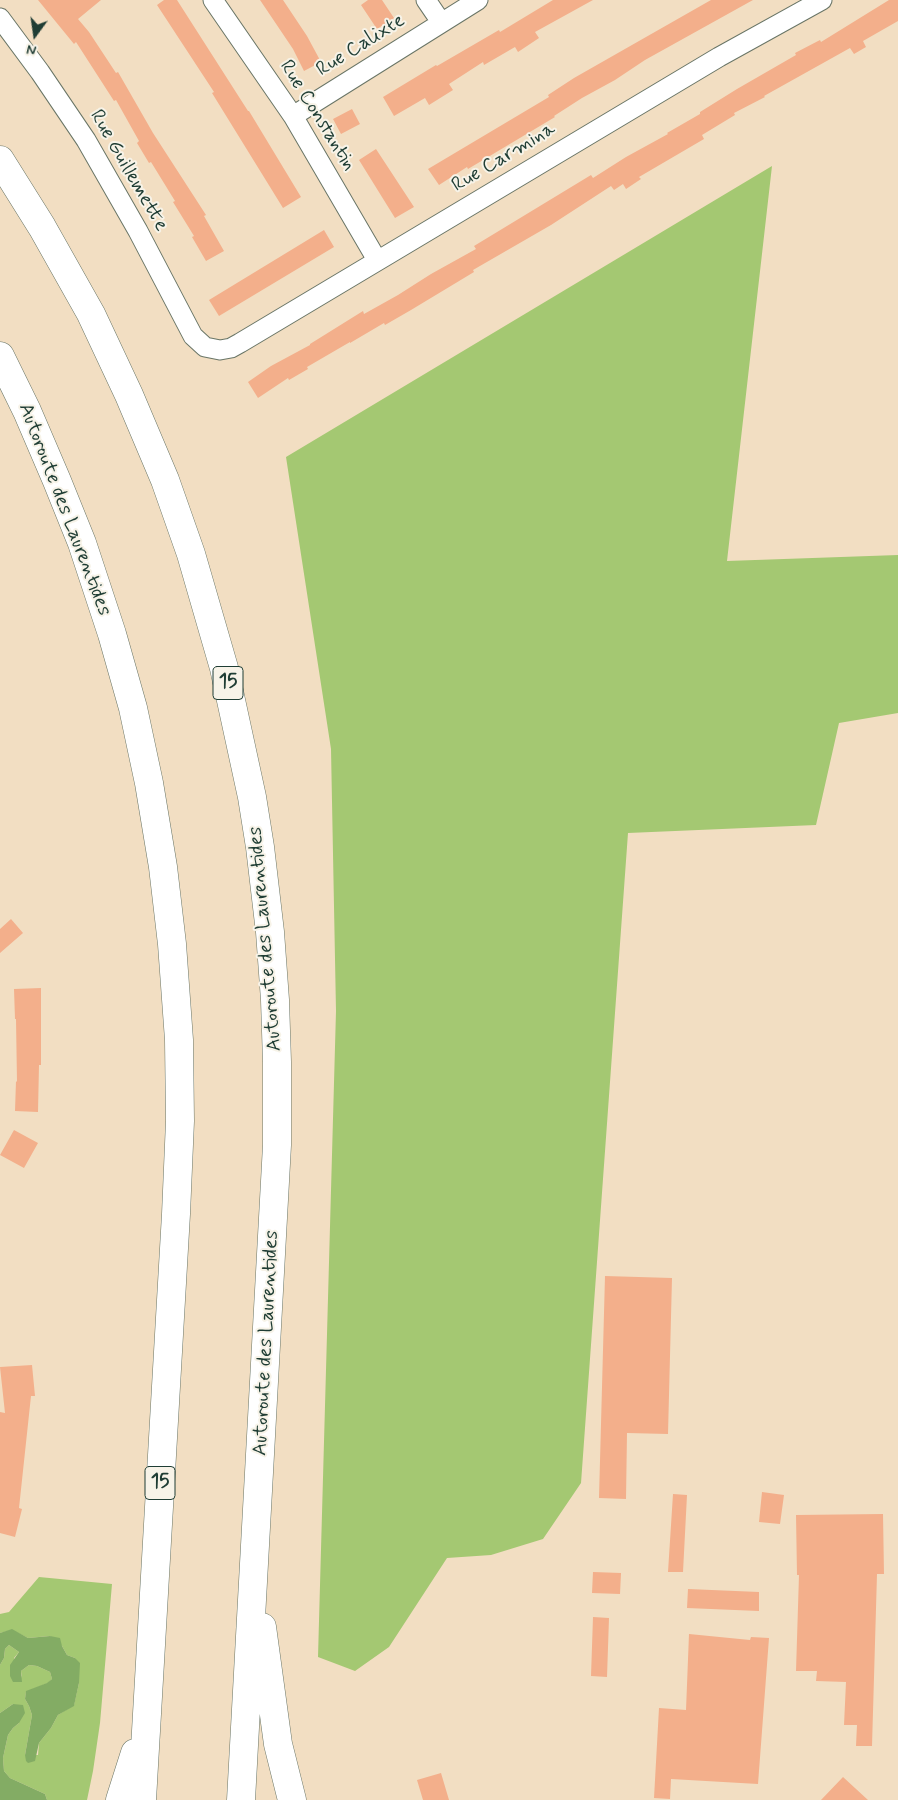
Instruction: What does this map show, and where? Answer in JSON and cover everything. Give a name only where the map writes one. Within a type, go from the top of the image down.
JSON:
[{"type":"highway","name":"Autoroute des Laurentides","points":[[0,160],[47,236],[90,314],[117,368],[156,458],[191,554],[217,640],[252,797],[270,932],[278,1080],[277,1155],[241,1800]]},
{"type":"highway","name":"Autoroute des Laurentides","points":[[0,356],[27,411],[60,488],[93,575],[114,642],[133,708],[149,783],[170,925],[179,1026],[180,1121],[176,1223],[142,1800]]},
{"type":"highway","points":[[253,1561],[278,1744],[292,1800]]},
{"type":"highway","points":[[120,1800],[146,1716]]},
{"type":"street","name":"Rue Constantin","points":[[213,0],[293,116],[377,260]]},
{"type":"street","points":[[426,0],[441,22]]},
{"type":"street","name":"Rue Calixte","points":[[293,116],[478,0]]},
{"type":"street","name":"Rue Carmina","points":[[210,348],[225,349],[240,343],[718,57],[822,0]]},
{"type":"street","name":"Rue Guillemette","points":[[0,18],[45,79],[86,140],[134,224],[193,336],[200,344],[210,348]]},
{"type":"green space","points":[[772,166],[727,561],[898,555],[898,713],[839,723],[816,825],[628,833],[581,1483],[543,1539],[491,1555],[447,1558],[389,1647],[355,1671],[318,1657],[336,1011],[331,749],[286,457]]},
{"type":"green space","points":[[39,1577],[112,1584],[100,1723],[87,1800],[47,1800],[45,1794],[10,1778],[4,1771],[3,1758],[8,1735],[19,1723],[13,1704],[0,1713],[0,1665],[4,1658],[5,1649],[9,1645],[19,1652],[14,1658],[22,1678],[21,1671],[29,1665],[37,1666],[50,1672],[52,1679],[48,1683],[26,1692],[25,1699],[32,1715],[25,1755],[38,1755],[39,1743],[51,1728],[58,1715],[74,1705],[79,1683],[79,1673],[75,1658],[67,1655],[62,1646],[50,1636],[28,1638],[12,1630],[0,1633],[0,1614],[9,1612]]},
{"type":"green space","points":[[12,1629],[28,1638],[50,1636],[60,1638],[67,1655],[75,1658],[80,1663],[79,1683],[74,1706],[58,1715],[51,1728],[39,1743],[35,1761],[28,1763],[25,1755],[32,1715],[25,1699],[26,1691],[47,1683],[52,1679],[50,1672],[37,1666],[29,1665],[21,1671],[22,1682],[13,1682],[10,1676],[10,1665],[19,1652],[9,1645],[5,1649],[4,1658],[0,1665],[0,1633]]},
{"type":"green space","points":[[13,1704],[23,1705],[25,1713],[8,1735],[3,1758],[4,1771],[10,1778],[45,1794],[47,1800],[0,1800],[0,1713]]},
{"type":"building","points":[[38,0],[101,0],[78,19],[89,32],[116,73],[118,72],[153,133],[206,215],[204,216],[224,251],[206,261],[192,237],[194,236],[173,202],[175,201],[137,143],[139,141],[116,100],[114,101],[76,42],[74,44]]},
{"type":"building","points":[[164,0],[177,0],[249,111],[301,197],[283,208],[212,93],[214,92],[157,5]]},
{"type":"building","points":[[260,0],[283,0],[307,36],[321,62],[304,71],[293,49]]},
{"type":"building","points":[[368,0],[382,0],[394,18],[377,29],[361,5]]},
{"type":"building","points":[[553,0],[593,0],[535,32],[539,38],[518,52],[515,47],[484,65],[483,62],[449,84],[453,90],[429,105],[425,98],[394,116],[383,97],[499,30],[500,32]]},
{"type":"building","points":[[711,0],[753,0],[645,60],[615,80],[582,98],[555,117],[439,185],[428,169],[549,97],[548,95],[574,78]]},
{"type":"building","points":[[889,0],[898,0],[898,21],[863,41],[866,47],[854,54],[850,48],[734,113],[735,115],[702,135],[704,139],[639,177],[641,179],[626,189],[623,184],[614,190],[611,186],[551,225],[473,270],[474,272],[411,310],[350,342],[258,398],[248,382],[271,366],[310,345],[363,311],[364,314],[476,249],[474,246],[591,175],[593,178],[668,134],[737,89],[796,55],[795,53],[820,40],[821,42]]},
{"type":"building","points":[[352,109],[360,124],[341,134],[333,119]]},
{"type":"building","points":[[376,149],[414,207],[395,218],[359,160]]},
{"type":"building","points":[[324,230],[334,247],[219,316],[209,300]]},
{"type":"building","points":[[11,919],[23,933],[0,953],[0,929]]},
{"type":"building","points":[[41,988],[41,1065],[39,1065],[38,1112],[15,1111],[17,1082],[14,989]]},
{"type":"building","points":[[14,1130],[38,1143],[24,1168],[0,1155]]},
{"type":"building","points":[[605,1276],[672,1278],[668,1434],[627,1433],[626,1499],[599,1498]]},
{"type":"building","points":[[32,1365],[35,1396],[31,1396],[19,1508],[22,1509],[15,1537],[0,1533],[0,1412],[5,1413],[0,1367]]},
{"type":"building","points":[[762,1492],[784,1495],[780,1524],[759,1522]]},
{"type":"building","points":[[673,1494],[687,1495],[683,1572],[668,1572]]},
{"type":"building","points":[[883,1514],[884,1574],[877,1574],[872,1746],[856,1746],[857,1725],[844,1725],[846,1682],[816,1681],[817,1671],[796,1671],[799,1575],[797,1575],[796,1515]]},
{"type":"building","points":[[593,1572],[621,1573],[620,1594],[592,1593]]},
{"type":"building","points":[[688,1589],[759,1592],[759,1611],[687,1608]]},
{"type":"building","points":[[593,1617],[609,1618],[607,1677],[591,1676]]},
{"type":"building","points":[[689,1634],[750,1640],[751,1637],[769,1638],[758,1784],[671,1779],[670,1799],[654,1798],[659,1708],[686,1710]]},
{"type":"building","points":[[441,1773],[449,1800],[423,1800],[417,1780]]},
{"type":"building","points":[[843,1777],[868,1800],[821,1800]]}]
